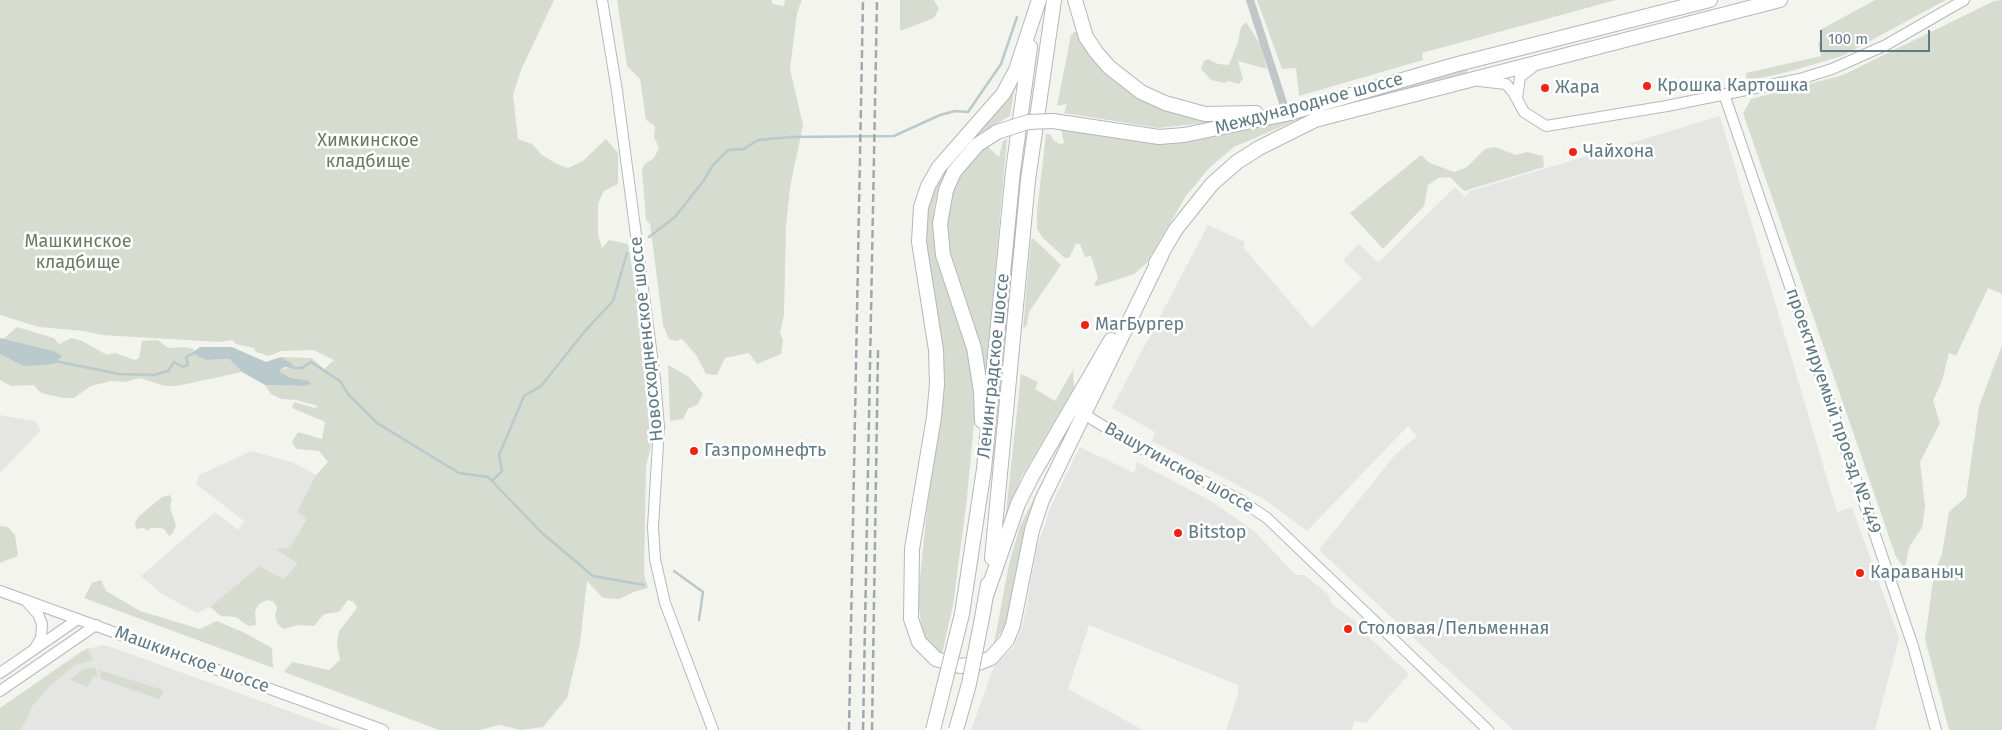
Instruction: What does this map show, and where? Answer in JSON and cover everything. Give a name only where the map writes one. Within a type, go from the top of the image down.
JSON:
[{"type":"highway","points":[[1039,0],[1016,70],[1003,94],[939,168],[928,186],[921,207],[919,242],[936,350],[937,384],[934,417],[912,549],[911,619],[919,642],[936,659],[960,666],[976,664],[991,658],[1007,640],[1013,625],[1032,530],[1042,500],[1085,415],[1160,256]]},
{"type":"highway","name":"Ленинградское шоссе","points":[[934,730],[962,614],[986,449],[1013,171],[1029,54],[1039,0]]},
{"type":"highway","name":"Ленинградское шоссе","points":[[956,730],[969,684],[987,593],[1002,470],[1012,335],[1028,180],[1054,0]]},
{"type":"highway","points":[[1075,0],[1086,37],[1096,52],[1110,68],[1141,92],[1164,103],[1205,114],[1232,115],[1306,108]]},
{"type":"highway","name":"Международное шоссе","points":[[978,500],[982,428],[981,392],[974,348],[943,255],[940,224],[946,190],[954,172],[977,145],[998,132],[1028,122],[1053,121],[1159,137],[1184,135],[1232,126],[1306,108],[1454,65],[1710,0]]},
{"type":"highway","name":"Международное шоссе","points":[[987,593],[1018,504],[1032,476],[1160,256],[1193,206],[1212,184],[1237,162],[1275,139],[1315,120],[1780,0]]},
{"type":"street","name":"Новосходненское шоссе","points":[[602,0],[617,91],[648,312],[658,407],[659,443],[653,527],[655,559],[665,603],[713,730]]},
{"type":"street","points":[[1250,0],[1285,109]]},
{"type":"street","points":[[1470,80],[1506,84],[1513,92],[1524,112],[1546,126],[1800,79],[1858,59],[1964,0]]},
{"type":"street","points":[[1518,102],[1517,84],[1520,77],[1544,61]]},
{"type":"street","name":"проектируемый проезд № 449","points":[[1724,94],[1913,646],[1936,730]]},
{"type":"street","name":"Вашутинское шоссе","points":[[1085,415],[1135,445],[1240,500],[1267,518],[1488,730]]},
{"type":"street","name":"Машкинское шоссе","points":[[0,591],[383,730]]},
{"type":"street","points":[[24,600],[31,605],[42,624],[41,638],[32,651]]},
{"type":"street","points":[[0,673],[78,619]]},
{"type":"street","points":[[0,691],[96,625]]},
{"type":"shaded area","points":[[1720,116],[1837,512],[1852,507],[1899,638],[1875,730],[1513,730],[1319,550],[1395,455],[1417,436],[1408,426],[1307,531],[1264,499],[1152,441],[1155,432],[1112,408],[1208,225],[1245,242],[1243,247],[1312,328],[1362,278],[1343,260],[1359,244],[1378,263],[1455,187],[1465,197],[1470,191]]},
{"type":"shaded area","points":[[0,338],[54,351],[62,356],[54,364],[23,366],[0,354]]},
{"type":"shaded area","points":[[200,347],[232,347],[266,362],[281,357],[291,363],[295,369],[285,367],[280,372],[291,378],[307,380],[312,384],[305,386],[265,385],[242,372],[229,359],[206,360],[199,357],[193,352]]},
{"type":"shaded area","points":[[0,415],[35,421],[41,430],[0,473]]},
{"type":"shaded area","points":[[1080,447],[1134,473],[1137,462],[1211,501],[1253,530],[1296,575],[1304,575],[1328,594],[1332,604],[1360,625],[1359,628],[1409,674],[1366,723],[1354,721],[1352,730],[1226,730],[1238,695],[1238,685],[1089,625],[1068,689],[1143,730],[971,730],[994,666],[1014,647],[1023,625],[1037,547],[1051,506]]},
{"type":"shaded area","points":[[251,451],[292,462],[316,475],[297,511],[308,518],[290,547],[277,549],[297,562],[284,579],[259,566],[210,607],[197,613],[160,593],[141,576],[215,512],[238,530],[244,521],[196,484],[199,475]]},
{"type":"shaded area","points":[[102,645],[341,730],[0,730],[0,708],[81,651]]},
{"type":"green space","points":[[0,0],[554,0],[521,70],[513,95],[518,139],[532,144],[542,155],[568,168],[583,161],[606,139],[618,153],[618,184],[604,191],[598,204],[598,235],[602,248],[609,240],[628,244],[637,296],[651,446],[646,467],[644,574],[648,588],[619,599],[603,598],[587,581],[580,643],[567,698],[543,727],[521,730],[499,725],[480,730],[439,730],[284,672],[292,662],[329,670],[340,660],[337,645],[339,631],[357,608],[354,602],[348,600],[339,612],[324,614],[314,626],[298,625],[283,629],[277,623],[275,615],[277,608],[274,602],[267,600],[259,604],[255,611],[256,625],[248,626],[236,617],[221,616],[210,607],[259,566],[284,579],[297,563],[276,549],[290,547],[307,519],[297,511],[316,475],[328,462],[319,451],[296,449],[292,442],[298,432],[322,439],[325,422],[292,408],[294,402],[315,408],[318,406],[296,400],[281,399],[271,394],[265,385],[305,386],[312,384],[307,380],[291,378],[280,372],[281,369],[289,368],[291,363],[281,357],[312,358],[324,369],[334,360],[313,350],[281,351],[269,356],[256,352],[254,348],[236,344],[232,340],[219,342],[102,335],[84,331],[39,327],[0,315]]},
{"type":"green space","points":[[617,0],[771,0],[773,4],[784,6],[785,0],[802,0],[797,13],[790,69],[803,125],[790,188],[786,226],[784,315],[780,333],[783,340],[781,354],[757,364],[749,353],[725,358],[717,375],[706,374],[696,355],[682,339],[675,341],[669,339],[663,325],[650,224],[646,220],[642,169],[645,164],[654,158],[659,148],[654,137],[655,126],[646,120],[640,79],[627,66]]},
{"type":"green space","points":[[900,0],[934,0],[939,9],[934,18],[900,31]]},
{"type":"green space","points":[[1257,0],[1616,0],[1422,53],[1423,60],[1299,96],[1296,68],[1282,69]]},
{"type":"green space","points":[[1875,0],[1946,0],[1842,56],[1788,72],[1747,81],[1746,73],[1821,56],[1818,43],[1821,42],[1820,30]]},
{"type":"green space","points":[[2002,0],[2002,294],[1988,288],[1956,356],[1949,353],[1942,381],[1933,401],[1940,423],[1920,462],[1925,506],[1922,528],[1909,547],[1905,569],[1896,557],[1743,113],[1751,99],[1843,75],[1994,1]]},
{"type":"green space","points":[[1246,22],[1260,44],[1267,69],[1238,61],[1243,79],[1239,84],[1211,80],[1201,69],[1204,61],[1208,59],[1218,64],[1229,65],[1238,42],[1241,27]]},
{"type":"green space","points":[[1074,32],[1079,32],[1164,110],[1202,119],[1221,121],[1158,128],[1064,113],[1067,104],[1057,106],[1071,35]]},
{"type":"green space","points":[[1467,69],[1468,74],[1373,98],[1372,96]]},
{"type":"green space","points":[[1015,86],[1010,116],[971,138],[991,120]]},
{"type":"green space","points":[[1305,112],[1306,116],[1234,147],[1210,167],[1186,196],[1146,264],[1134,274],[1097,286],[1094,285],[1098,278],[1091,256],[1085,257],[1080,244],[1076,244],[1069,258],[1065,258],[1043,238],[1037,229],[1037,211],[1046,134],[1050,134],[1053,140],[1060,144],[1064,143],[1061,128],[1160,144],[1180,143],[1213,137]]},
{"type":"green space","points":[[1007,139],[985,374],[950,254],[947,223],[952,193],[959,176],[987,146],[999,157],[1003,141]]},
{"type":"green space","points":[[1495,147],[1516,155],[1527,152],[1543,156],[1544,167],[1464,191],[1450,177],[1438,178],[1428,185],[1424,206],[1383,249],[1350,213],[1421,155],[1430,163],[1454,172],[1467,167],[1485,149]]},
{"type":"green space","points":[[950,163],[938,190],[934,208],[934,244],[938,264],[969,353],[974,383],[975,411],[967,498],[953,605],[942,654],[926,640],[922,631],[918,599],[927,508],[943,383],[941,334],[926,247],[927,211],[931,196]]},
{"type":"green space","points":[[1031,239],[1034,239],[1061,265],[1029,312],[1027,325],[1023,329]]},
{"type":"green space","points":[[17,327],[54,338],[59,344],[71,338],[82,341],[107,355],[115,353],[135,360],[139,358],[142,341],[158,340],[168,348],[185,347],[194,349],[193,352],[206,360],[229,359],[242,372],[177,386],[165,386],[140,378],[124,382],[111,381],[91,386],[74,398],[63,398],[41,393],[34,385],[11,386],[0,380],[0,354],[23,366],[62,356],[54,351],[3,339]]},
{"type":"green space","points":[[2002,345],[2002,730],[1949,730],[1925,639],[1934,574],[1942,554],[1949,512],[1966,497],[1979,406]]},
{"type":"green space","points":[[668,365],[689,377],[703,394],[698,404],[688,409],[683,419],[670,421]]},
{"type":"green space","points":[[1073,370],[1074,388],[1021,478],[1005,522],[1021,374],[1038,382],[1035,389],[1055,401]]},
{"type":"green space","points":[[1065,436],[1068,438],[1006,623],[994,644],[1009,564],[1020,526]]},
{"type":"green space","points":[[170,495],[172,499],[170,507],[176,526],[172,534],[169,536],[164,529],[160,528],[151,528],[147,531],[144,528],[136,529],[135,524],[138,517],[162,497]]},
{"type":"green space","points":[[0,526],[8,527],[15,535],[18,556],[0,563]]},
{"type":"green space","points":[[101,580],[106,591],[140,611],[200,629],[217,621],[245,633],[272,648],[273,668],[84,598],[92,583]]},
{"type":"green space","points":[[88,648],[93,660],[75,665],[50,686],[33,705],[21,730],[0,730],[0,708]]},
{"type":"green space","points":[[95,667],[98,678],[93,676],[88,687],[70,680],[83,669]]},
{"type":"green space","points":[[99,670],[163,690],[162,696],[159,699],[101,679]]},
{"type":"waterway","points":[[649,237],[675,217],[704,180],[713,165],[728,150],[744,149],[758,140],[790,137],[894,136],[940,115],[955,111],[968,112],[1001,64],[1017,17]]},
{"type":"waterway","points":[[492,481],[502,471],[499,455],[524,396],[541,386],[585,331],[613,301],[627,253]]},
{"type":"waterway","points":[[55,361],[119,374],[154,375],[168,371],[174,362],[183,367],[188,365],[186,357],[196,352]]},
{"type":"waterway","points":[[294,368],[302,368],[311,362],[340,381],[348,394],[377,423],[459,473],[488,477],[542,533],[593,576],[644,585]]},
{"type":"waterway","points":[[674,571],[703,592],[699,620]]},
{"type":"railway","points":[[849,730],[863,0]]},
{"type":"railway","points":[[863,730],[877,0]]},
{"type":"railway","points":[[872,730],[878,350]]},
{"type":"place","name":"Крошка Картошка","points":[[1647,86]]},
{"type":"place","name":"Жара","points":[[1545,88]]},
{"type":"place","name":"Чайхона","points":[[1573,152]]},
{"type":"place","name":"МагБургер","points":[[1085,325]]},
{"type":"place","name":"Газпромнефть","points":[[694,451]]},
{"type":"place","name":"Bitstop","points":[[1178,533]]},
{"type":"place","name":"Караваныч","points":[[1860,573]]},
{"type":"place","name":"Столовая/Пельменная","points":[[1348,629]]},
{"type":"park label","name":"Химкинское кладбище","points":[[368,151]]},
{"type":"park label","name":"Машкинское кладбище","points":[[78,252]]}]
